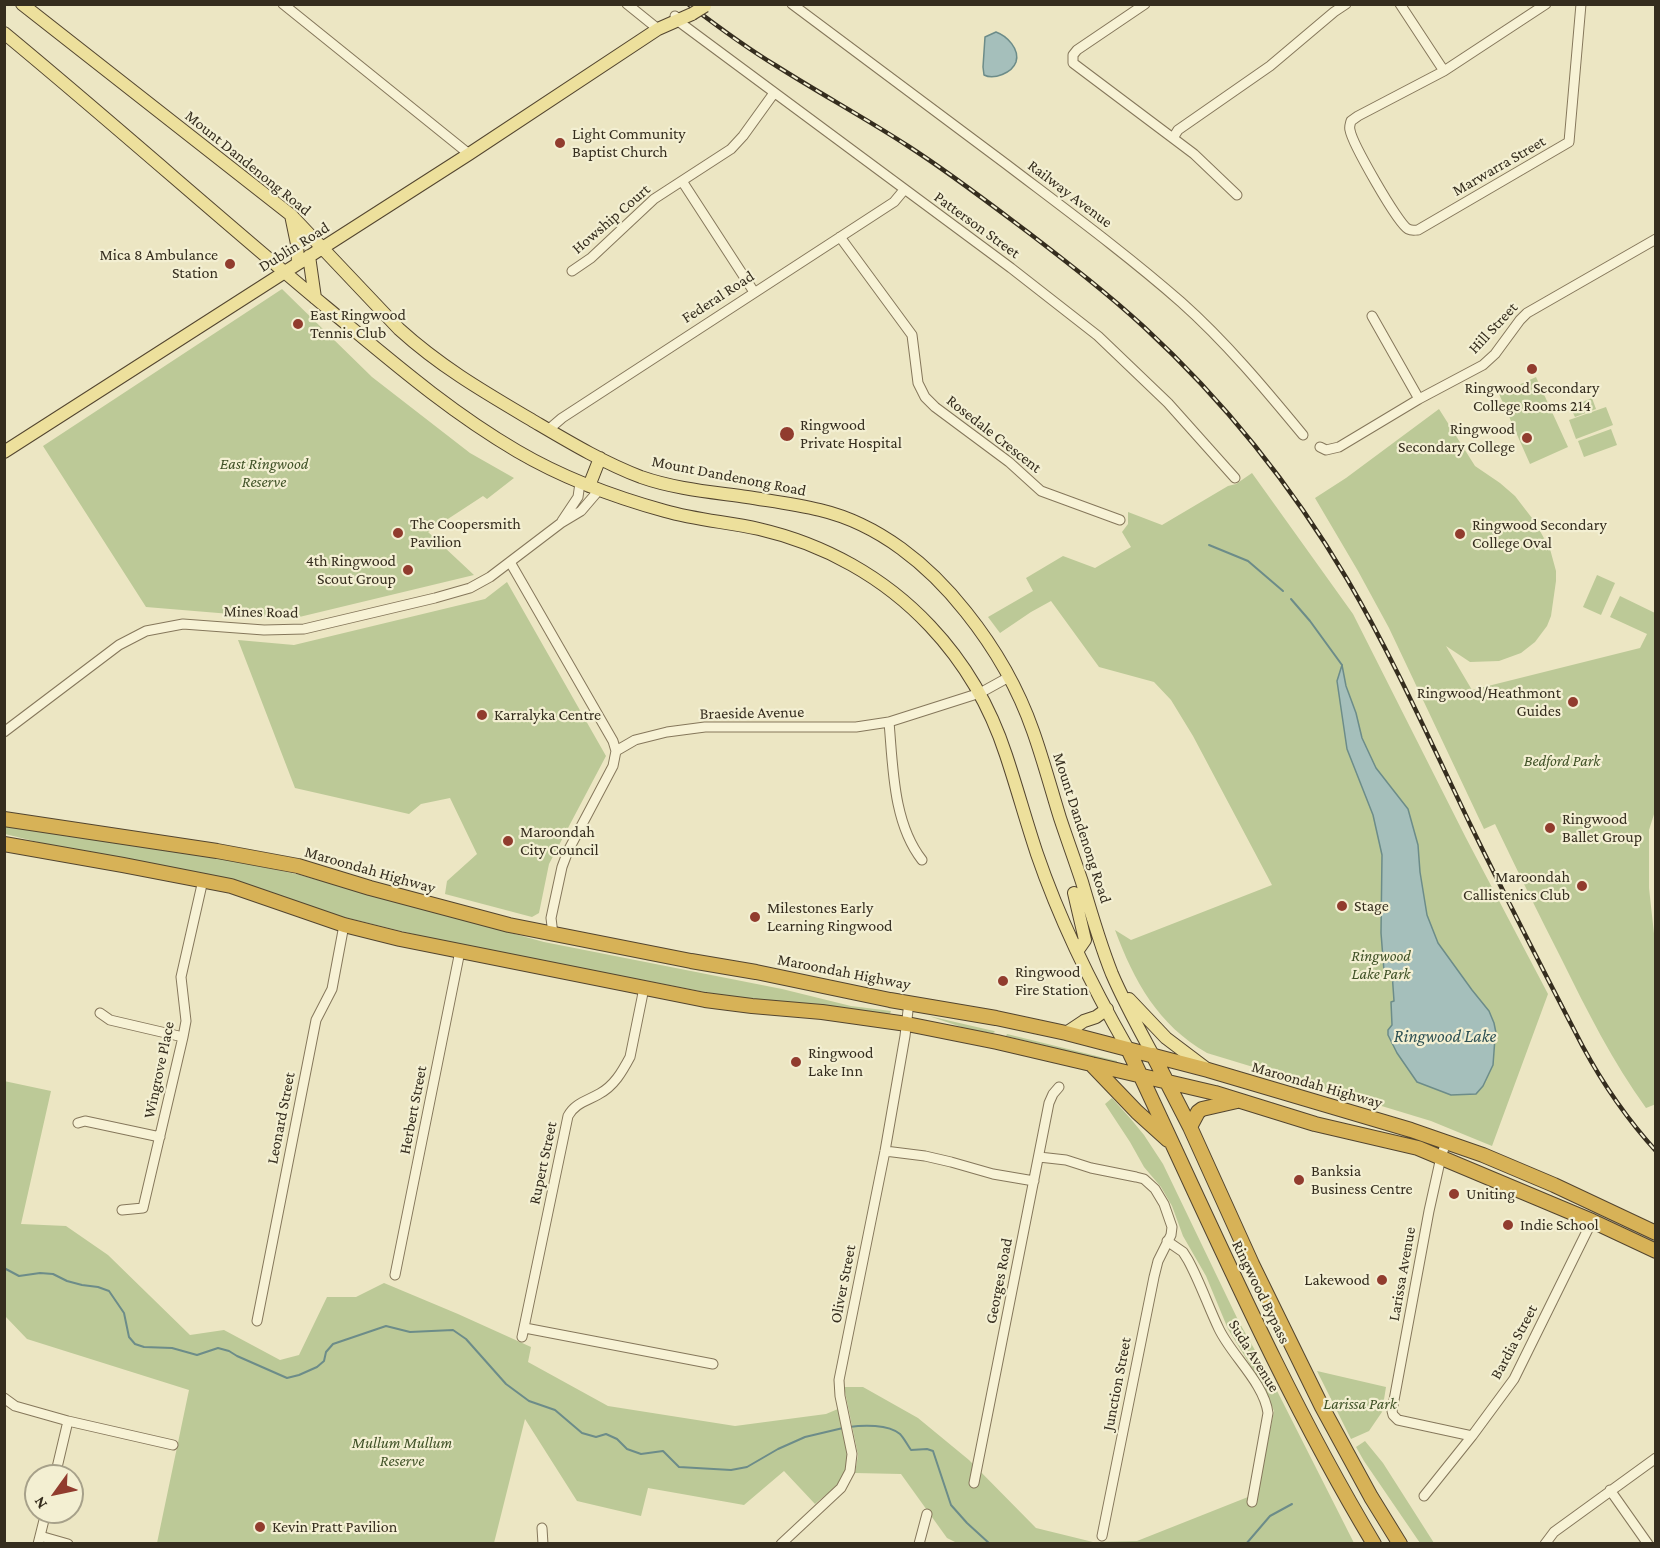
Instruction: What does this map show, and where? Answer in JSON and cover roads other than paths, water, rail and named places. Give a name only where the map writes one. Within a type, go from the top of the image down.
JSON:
[{"type":"highway","name":"Maroondah Highway","points":[[4,819],[218,850],[298,866],[509,926],[1066,1033],[1209,1070],[1384,1121],[1446,1142],[1554,1185],[1656,1233]]},
{"type":"highway","points":[[4,844],[231,886],[344,925],[400,939],[705,1000],[822,1012],[907,1024],[997,1042],[1215,1093],[1338,1129],[1418,1148],[1592,1221],[1656,1251]]},
{"type":"highway","name":"Ringwood Bypass","points":[[1128,1049],[1297,1404],[1330,1468],[1374,1544]]},
{"type":"highway","name":"Ringwood Bypass","points":[[1153,1055],[1190,1127],[1252,1264],[1322,1407],[1371,1497],[1400,1544]]},
{"type":"highway","points":[[1091,1064],[1137,1112],[1174,1145]]},
{"type":"highway","points":[[1190,1127],[1198,1112],[1203,1109],[1237,1101]]},
{"type":"highway","points":[[1338,1129],[1344,1109]]},
{"type":"main road","name":"Mount Dandenong Road","points":[[22,4],[291,215],[388,319],[414,343],[460,378],[548,430],[642,477],[679,487],[820,510],[864,525],[932,572],[968,614],[1009,677],[1032,728],[1105,953],[1153,1055]]},
{"type":"main road","name":"Dublin Road","points":[[4,452],[469,154],[659,29],[691,11]]},
{"type":"main road","points":[[4,33],[419,384],[462,416],[523,455],[590,486],[666,512],[759,529],[806,543],[832,554],[875,578],[915,610],[957,657],[980,693],[1006,754],[1037,854],[1051,889],[1078,951],[1128,1049]]},
{"type":"main road","points":[[291,215],[298,263]]},
{"type":"main road","points":[[309,256],[315,297]]},
{"type":"main road","points":[[590,486],[600,458]]},
{"type":"main road","points":[[1051,889],[1070,896],[1081,881]]},
{"type":"main road","points":[[1074,893],[1084,940],[1078,951]]},
{"type":"main road","points":[[1120,989],[1166,1038],[1209,1070]]},
{"type":"main road","points":[[1066,1033],[1107,1009]]},
{"type":"street","points":[[283,4],[469,154]]},
{"type":"street","points":[[627,4],[659,29]]},
{"type":"street","name":"Railway Avenue","points":[[792,4],[1135,263],[1211,331],[1253,375],[1303,435]]},
{"type":"street","points":[[1145,4],[1077,50],[1072,60],[1077,68],[1194,154],[1237,195]]},
{"type":"street","points":[[1173,138],[1178,130],[1262,72],[1346,4]]},
{"type":"street","points":[[1400,4],[1444,71],[1546,4]]},
{"type":"street","name":"Marwarra Street","points":[[1444,71],[1352,121],[1350,132],[1384,196],[1411,231],[1418,230],[1569,142],[1581,4]]},
{"type":"street","name":"Patterson Street","points":[[691,11],[774,93],[1011,268],[1098,336],[1168,403],[1235,478]]},
{"type":"street","name":"Howship Court","points":[[572,271],[591,258],[649,203],[731,149],[774,93]]},
{"type":"street","points":[[682,181],[753,292]]},
{"type":"street","name":"Federal Road","points":[[548,430],[562,418],[753,292],[894,202],[904,190]]},
{"type":"street","name":"Rosedale Crescent","points":[[840,237],[912,335],[918,383],[925,397],[1009,462],[1041,491],[1120,520]]},
{"type":"street","name":"Hill Street","points":[[1320,447],[1326,450],[1339,447],[1419,399],[1483,365],[1495,354],[1527,313],[1656,239]]},
{"type":"street","points":[[1372,316],[1419,399]]},
{"type":"street","name":"Mines Road","points":[[4,732],[119,645],[146,631],[183,624],[293,630],[322,625],[470,588],[490,578],[561,523],[581,511],[590,486]]},
{"type":"street","name":"Mines Road","points":[[561,523],[578,497],[590,486]]},
{"type":"street","points":[[510,562],[613,741],[616,751],[613,766],[568,851],[562,867],[551,918],[553,934]]},
{"type":"street","name":"Braeside Avenue","points":[[616,751],[635,740],[705,726],[856,727],[889,722],[980,693],[1009,677]]},
{"type":"street","points":[[889,722],[896,794],[910,842],[921,860]]},
{"type":"street","name":"Wingrove Place","points":[[122,1210],[143,1208],[186,1021],[181,977],[203,880]]},
{"type":"street","name":"Leonard Street","points":[[257,1321],[316,1020],[332,989],[344,925]]},
{"type":"street","name":"Herbert Street","points":[[395,1275],[460,951]]},
{"type":"street","name":"Rupert Street","points":[[644,988],[630,1057],[625,1067],[610,1087],[577,1105],[568,1116],[524,1332],[713,1364]]},
{"type":"street","name":"Oliver Street","points":[[781,1544],[837,1493],[850,1472],[852,1460],[839,1380],[885,1151],[909,1002]]},
{"type":"street","points":[[100,1013],[110,1020],[183,1037]]},
{"type":"street","name":"Georges Road","points":[[974,1483],[1049,1103],[1059,1087]]},
{"type":"street","points":[[78,1123],[85,1121],[160,1137]]},
{"type":"street","name":"Larissa Avenue","points":[[1446,1142],[1441,1157],[1392,1411],[1398,1420],[1472,1436]]},
{"type":"street","points":[[885,1151],[951,1161],[993,1174],[1034,1180]]},
{"type":"street","points":[[1039,1157],[1144,1179],[1155,1189],[1167,1212],[1172,1227],[1167,1241]]},
{"type":"street","name":"Bardia Street","points":[[1424,1496],[1514,1379],[1592,1221]]},
{"type":"street","name":"Suda Avenue","points":[[1167,1241],[1183,1252],[1188,1260],[1219,1329],[1253,1379],[1267,1405],[1268,1413],[1252,1502]]},
{"type":"street","name":"Junction Street","points":[[1102,1536],[1154,1277],[1167,1241]]},
{"type":"street","points":[[4,1398],[15,1406],[173,1445]]},
{"type":"street","points":[[58,1464],[68,1420]]},
{"type":"street","points":[[1545,1544],[1554,1532],[1656,1458]]},
{"type":"street","points":[[1610,1490],[1648,1544]]},
{"type":"street","points":[[919,1544],[927,1514]]},
{"type":"street","points":[[43,1524],[39,1540],[68,1544]]},
{"type":"street","points":[[542,1528],[543,1544]]},
{"type":"water","points":[[996,32],[1012,44],[1017,57],[1011,69],[993,77],[984,75],[985,37]]},
{"type":"water","name":"Ringwood Lake","points":[[1342,665],[1362,738],[1376,768],[1408,809],[1418,845],[1427,915],[1438,943],[1489,1011],[1494,1023],[1496,1033],[1493,1065],[1483,1086],[1476,1094],[1451,1095],[1417,1082],[1388,1035],[1388,1030],[1392,1025],[1391,1002],[1394,1001],[1392,972],[1384,971],[1381,933],[1382,855],[1373,815],[1347,749],[1337,681]]},
{"type":"waterway","points":[[1209,545],[1248,561],[1283,591]]},
{"type":"waterway","points":[[1291,599],[1342,665]]},
{"type":"waterway","points":[[4,1268],[19,1276],[53,1274],[67,1281],[109,1291],[124,1313],[129,1337],[135,1344],[144,1347],[172,1348],[197,1355],[218,1348],[287,1378],[317,1367],[324,1361],[326,1352],[333,1344],[386,1326],[410,1332],[453,1330],[466,1339],[506,1384],[529,1401],[555,1410],[582,1433],[596,1437],[606,1434],[617,1439],[627,1449],[641,1454],[663,1451],[679,1467],[731,1470],[747,1467],[805,1437],[843,1428]]},
{"type":"waterway","points":[[849,1427],[889,1428],[900,1434],[911,1450],[933,1451],[951,1505],[990,1544]]},
{"type":"waterway","points":[[1246,1544],[1270,1516],[1292,1504]]},
{"type":"railway","points":[[688,4],[764,58],[924,156],[1029,233],[1102,290],[1144,327],[1229,415],[1280,478],[1347,579],[1396,670],[1526,937],[1583,1047],[1616,1101],[1656,1151]]},
{"type":"place","name":"Light Community Baptist Church","points":[[560,143]]},
{"type":"place","name":"Mica 8 Ambulance Station","points":[[230,264]]},
{"type":"place","name":"East Ringwood Tennis Club","points":[[298,324]]},
{"type":"place","name":"Ringwood Secondary College Rooms 214","points":[[1532,369]]},
{"type":"place","name":"Ringwood Private Hospital","points":[[787,434]]},
{"type":"place","name":"Ringwood Secondary College","points":[[1527,438]]},
{"type":"place","name":"The Coopersmith Pavilion","points":[[398,533]]},
{"type":"place","name":"Ringwood Secondary College Oval","points":[[1460,534]]},
{"type":"place","name":"4th Ringwood Scout Group","points":[[408,570]]},
{"type":"place","name":"Ringwood/Heathmont Guides","points":[[1573,702]]},
{"type":"place","name":"Karralyka Centre","points":[[482,715]]},
{"type":"place","name":"Ringwood Ballet Group","points":[[1550,828]]},
{"type":"place","name":"Maroondah City Council","points":[[508,841]]},
{"type":"place","name":"Maroondah Callistenics Club","points":[[1582,886]]},
{"type":"place","name":"Stage","points":[[1342,906]]},
{"type":"place","name":"Milestones Early Learning Ringwood","points":[[755,917]]},
{"type":"place","name":"Ringwood Fire Station","points":[[1003,981]]},
{"type":"place","name":"Ringwood Lake Inn","points":[[796,1062]]},
{"type":"place","name":"Banksia Business Centre","points":[[1299,1180]]},
{"type":"place","name":"Uniting","points":[[1454,1194]]},
{"type":"place","name":"Indie School","points":[[1508,1225]]},
{"type":"place","name":"Lakewood","points":[[1382,1280]]},
{"type":"place","name":"Kevin Pratt Pavilion","points":[[260,1527]]},
{"type":"park label","name":"East Ringwood Reserve","points":[[264,473]]},
{"type":"park label","name":"Bedford Park","points":[[1562,761]]},
{"type":"park label","name":"Ringwood Lake Park","points":[[1381,965]]},
{"type":"park label","name":"Larissa Park","points":[[1360,1404]]},
{"type":"park label","name":"Mullum Mullum Reserve","points":[[402,1452]]}]
